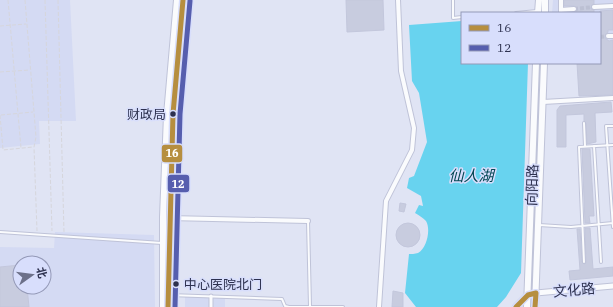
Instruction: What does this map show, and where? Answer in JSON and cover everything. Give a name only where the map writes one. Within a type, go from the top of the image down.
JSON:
[{"type":"main road","points":[[163,307],[163,243],[167,115],[177,0]]},
{"type":"main road","points":[[168,307],[169,218],[173,114],[184,0]]},
{"type":"main road","points":[[538,0],[538,12]]},
{"type":"main road","points":[[545,0],[545,12]]},
{"type":"main road","name":"向阳路","points":[[527,307],[536,64]]},
{"type":"main road","name":"向阳路","points":[[535,307],[544,64]]},
{"type":"main road","points":[[516,307],[528,295]]},
{"type":"street","points":[[379,307],[386,201],[412,150],[414,128],[401,71],[398,0]]},
{"type":"street","points":[[561,0],[561,11],[574,8]]},
{"type":"street","points":[[594,7],[613,6]]},
{"type":"street","points":[[543,102],[613,98]]},
{"type":"street","points":[[169,218],[308,221]]},
{"type":"street","name":"文化路","points":[[528,295],[613,286]]},
{"type":"street","points":[[211,296],[211,307]]},
{"type":"lane","points":[[452,0],[454,18],[461,17]]},
{"type":"lane","points":[[584,122],[585,146]]},
{"type":"lane","points":[[613,126],[606,126],[613,227]]},
{"type":"lane","points":[[584,262],[579,147],[613,145]]},
{"type":"lane","points":[[594,146],[601,262]]},
{"type":"lane","points":[[308,221],[310,306]]},
{"type":"lane","points":[[538,225],[583,226],[613,223]]},
{"type":"lane","points":[[0,232],[64,235],[163,243]]},
{"type":"lane","points":[[168,295],[282,299],[286,306],[289,307],[342,307]]},
{"type":"path","points":[[8,0],[21,148]]},
{"type":"path","points":[[25,0],[36,137],[34,147],[37,234]]},
{"type":"path","points":[[45,0],[52,235]]},
{"type":"path","points":[[58,0],[64,235]]},
{"type":"path","points":[[0,26],[27,24]]},
{"type":"path","points":[[0,72],[31,70]]},
{"type":"path","points":[[34,112],[0,115],[3,150],[34,147]]},
{"type":"shaded area","points":[[0,0],[70,0],[76,121],[39,121],[40,144],[0,148]]},
{"type":"shaded area","points":[[553,0],[613,0],[613,40],[601,41],[601,12],[552,12]]},
{"type":"shaded area","points":[[55,232],[154,235],[155,307],[0,307],[0,247],[54,248]]},
{"type":"shaded area","points":[[185,295],[225,297],[225,307],[185,307]]},
{"type":"water","name":"仙人湖","points":[[461,21],[461,64],[528,64],[521,273],[506,297],[497,307],[416,307],[405,293],[409,254],[418,253],[421,251],[426,243],[428,233],[426,221],[415,213],[419,205],[423,206],[421,196],[407,188],[409,178],[414,176],[427,142],[419,93],[412,81],[409,25]]},
{"type":"building","points":[[346,0],[383,0],[384,30],[347,32]]},
{"type":"building","points":[[564,0],[594,0],[594,4],[591,9],[594,10],[594,12],[576,12],[577,8],[574,6],[564,6]]},
{"type":"building","points":[[613,10],[613,30],[608,30],[605,38],[609,41],[613,40],[613,95],[579,96],[577,64],[601,64],[600,11]]},
{"type":"building","points":[[611,102],[612,112],[595,113],[596,142],[587,144],[584,114],[566,115],[566,147],[557,147],[557,110],[560,106]]},
{"type":"building","points":[[582,149],[590,149],[594,216],[589,216],[590,223],[585,223]]},
{"type":"building","points":[[400,203],[406,204],[404,212],[399,211]]},
{"type":"building","points":[[403,223],[413,223],[420,230],[420,240],[413,247],[403,247],[396,240],[396,230]]},
{"type":"building","points":[[585,228],[590,228],[593,269],[613,267],[613,276],[570,280],[569,271],[580,270],[577,229],[580,229],[582,262],[584,264],[586,263]]},
{"type":"building","points":[[12,266],[12,295],[28,295],[29,307],[0,307],[0,267]]},
{"type":"building","points":[[393,291],[403,293],[403,307],[392,307]]},
{"type":"tunnel","points":[[574,9],[594,7]]},
{"type":"tunnel","points":[[601,37],[608,36]]},
{"type":"transit line","name":"16","points":[[168,307],[173,114],[183,0]]},
{"type":"transit line","name":"12","points":[[175,307],[180,114],[190,1]]},
{"type":"transit line","name":"16","points":[[516,307],[528,295],[536,293],[535,307]]},
{"type":"place","name":"财政局","points":[[173,114]]},
{"type":"place","name":"中心医院北门","points":[[176,284]]}]
